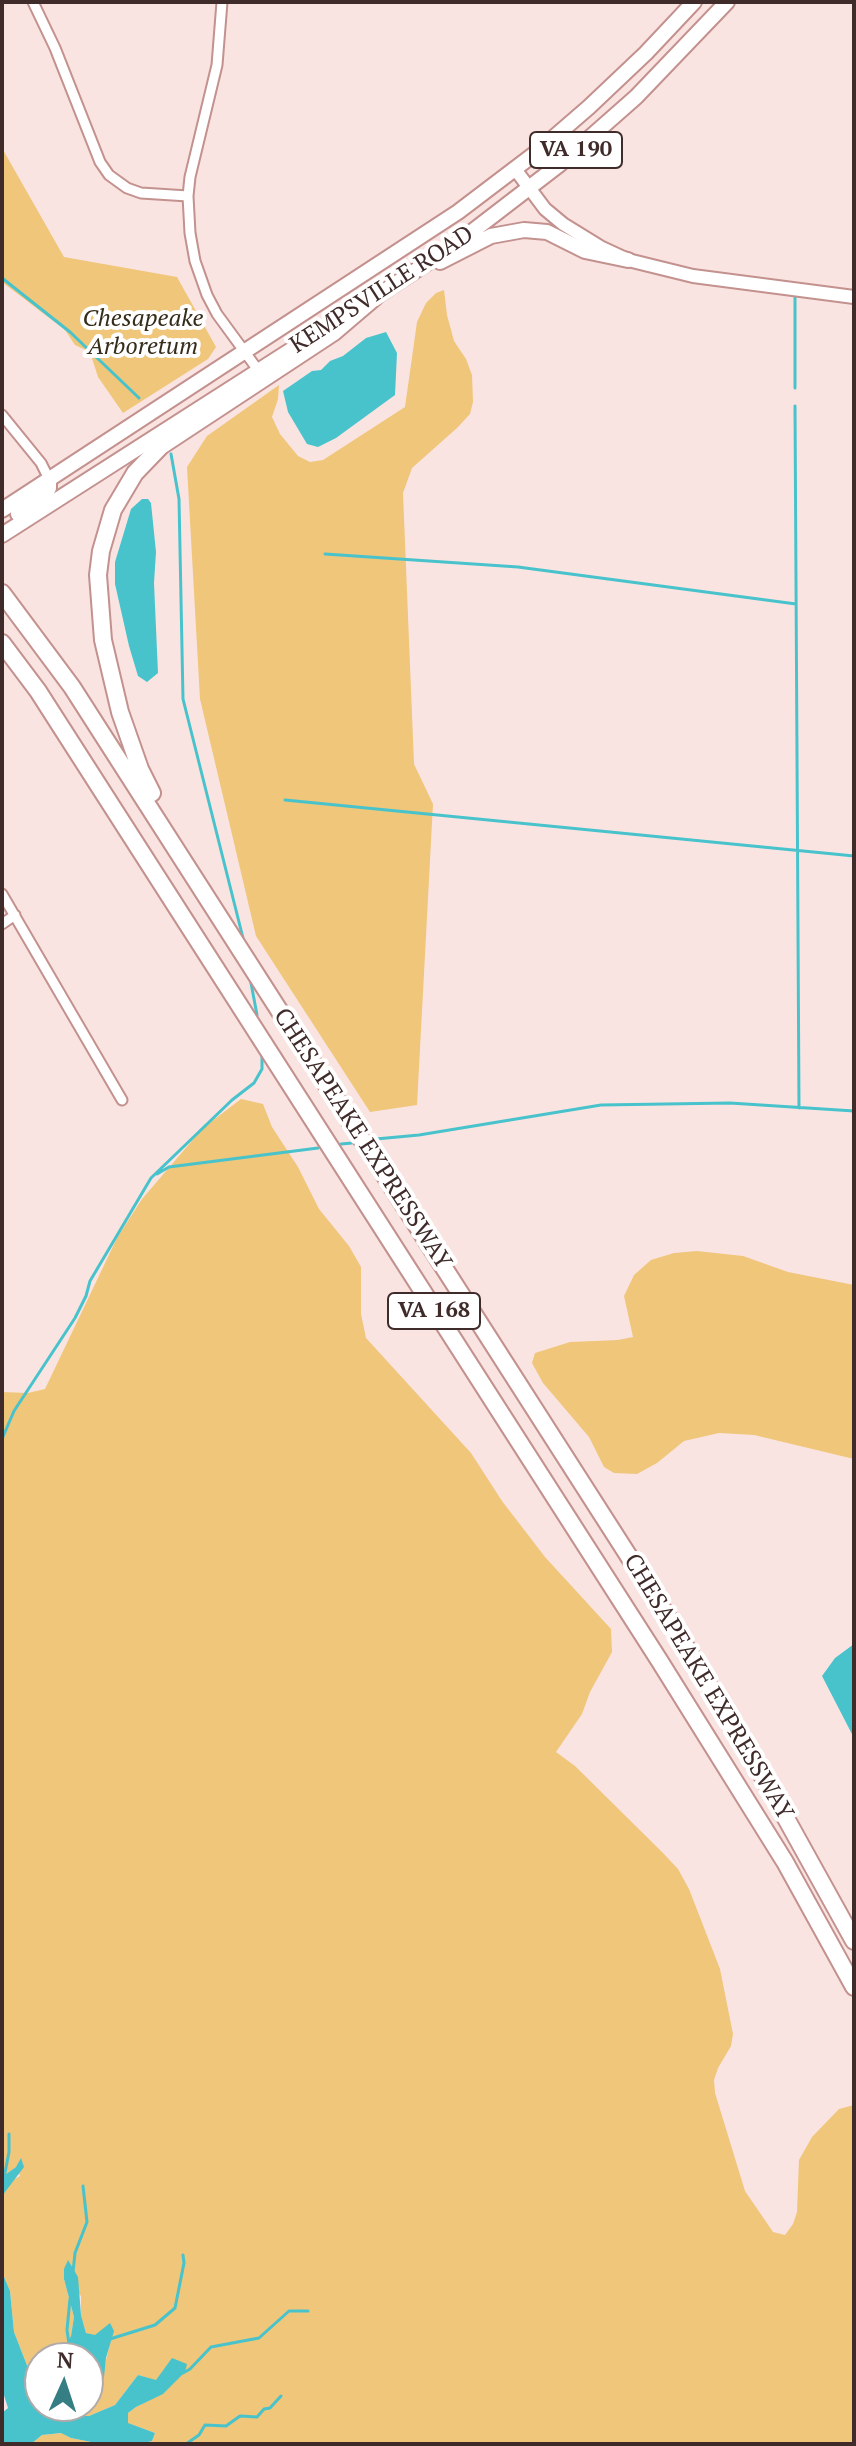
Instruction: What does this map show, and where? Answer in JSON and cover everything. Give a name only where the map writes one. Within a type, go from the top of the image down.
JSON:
[{"type":"highway","points":[[240,947],[195,864],[157,803],[130,741],[113,688],[103,640],[98,575],[101,551],[113,510],[123,491],[135,473],[161,446],[334,332],[375,297]]},
{"type":"highway","name":"CHESAPEAKE EXPRESSWAY","points":[[2,593],[72,687],[667,1616],[747,1748],[854,1941]]},
{"type":"highway","name":"CHESAPEAKE EXPRESSWAY","points":[[2,643],[38,691],[643,1635],[785,1862],[854,1987]]},
{"type":"main road","name":"KEMPSVILLE ROAD","points":[[2,510],[409,246],[515,169],[612,86],[694,2]]},
{"type":"main road","name":"KEMPSVILLE ROAD","points":[[2,535],[466,237],[636,97],[727,2]]},
{"type":"main road","points":[[406,277],[491,236],[513,230],[547,232],[585,251],[628,260]]},
{"type":"main road","points":[[2,526],[45,495],[49,479]]},
{"type":"street","points":[[33,2],[51,37],[100,162],[109,175],[127,188],[141,193],[188,196]]},
{"type":"street","points":[[222,2],[217,65],[188,196],[190,233],[202,284],[217,314],[258,370]]},
{"type":"street","points":[[515,169],[528,189],[563,224],[628,260],[693,276],[854,297]]},
{"type":"street","points":[[2,415],[41,463],[49,479]]},
{"type":"street","points":[[2,894],[122,1100]]},
{"type":"street","points":[[2,924],[15,915]]},
{"type":"green space","name":"Chesapeake Arboretum","points":[[2,148],[64,257],[177,277],[216,347],[208,359],[123,413],[98,377],[90,352],[75,345],[65,330],[2,282]]},
{"type":"green space","points":[[444,290],[454,341],[472,375],[473,402],[470,414],[412,468],[403,493],[414,764],[433,804],[417,1105],[370,1112],[256,936],[200,699],[187,467],[207,436],[279,385],[272,417],[280,434],[298,456],[310,462],[323,460],[405,407],[417,322],[426,303]]},
{"type":"green space","points":[[241,1099],[263,1104],[272,1127],[298,1167],[319,1209],[349,1246],[361,1267],[361,1314],[366,1338],[471,1453],[502,1501],[545,1557],[611,1629],[612,1652],[582,1714],[556,1752],[575,1766],[662,1852],[678,1869],[689,1889],[720,1969],[733,2034],[731,2046],[714,2080],[715,2093],[745,2191],[773,2232],[785,2235],[793,2224],[797,2212],[799,2160],[812,2137],[839,2109],[854,2105],[854,2444],[140,2444],[152,2441],[155,2433],[127,2423],[128,2413],[163,2393],[156,2381],[138,2375],[115,2405],[104,2410],[104,2369],[113,2331],[95,2336],[86,2333],[81,2315],[81,2296],[64,2279],[74,2317],[71,2336],[68,2342],[24,2342],[24,2358],[14,2332],[10,2291],[2,2272],[2,2196],[11,2181],[20,2176],[16,2167],[2,2177],[2,1392],[28,1393],[45,1389],[117,1238],[142,1199],[203,1128]]},
{"type":"green space","points":[[697,1251],[743,1256],[788,1272],[854,1285],[854,1459],[754,1435],[719,1433],[684,1441],[657,1463],[637,1474],[614,1473],[604,1467],[589,1437],[543,1383],[532,1363],[535,1353],[570,1342],[633,1337],[624,1296],[634,1275],[651,1260],[674,1253]]},
{"type":"green space","points":[[62,2433],[101,2444],[31,2444],[42,2435]]},
{"type":"water","points":[[386,332],[397,353],[395,395],[336,438],[318,447],[307,444],[288,412],[283,391],[312,371],[321,370],[330,361],[343,356],[366,338]]},
{"type":"water","points":[[142,499],[148,499],[151,503],[156,552],[154,583],[158,673],[147,682],[138,676],[115,584],[115,562],[131,509]]},
{"type":"water","points":[[854,1644],[854,1738],[822,1676],[835,1658]]},
{"type":"water","points":[[21,2158],[24,2167],[2,2196],[2,2177],[16,2167]]},
{"type":"water","points":[[68,2260],[78,2277],[81,2315],[86,2333],[95,2335],[110,2323],[114,2331],[104,2377],[104,2342],[68,2342],[74,2317],[64,2269]]},
{"type":"water","points":[[2,2272],[10,2291],[14,2332],[24,2358],[24,2422],[104,2422],[104,2410],[115,2405],[138,2375],[156,2380],[172,2358],[187,2364],[185,2372],[163,2394],[128,2413],[128,2423],[155,2433],[152,2441],[140,2444],[101,2444],[61,2433],[42,2435],[31,2444],[2,2444],[2,2413],[8,2408],[2,2389]]},
{"type":"waterway","points":[[2,278],[70,332],[139,398]]},
{"type":"waterway","points":[[795,296],[795,388]]},
{"type":"waterway","points":[[795,406],[799,1108]]},
{"type":"waterway","points":[[171,454],[179,499],[183,699],[244,942]]},
{"type":"waterway","points":[[325,554],[518,567],[796,604]]},
{"type":"waterway","points":[[285,800],[854,856]]},
{"type":"waterway","points":[[251,983],[257,1015]]},
{"type":"waterway","points":[[2,1439],[14,1411],[75,1318],[90,1281],[151,1178],[232,1100],[254,1083],[262,1069],[262,1051]]},
{"type":"waterway","points":[[376,1139],[419,1135],[601,1105],[730,1103],[854,1111]]},
{"type":"waterway","points":[[341,1144],[352,1143]]},
{"type":"waterway","points":[[157,1174],[169,1167],[318,1148]]},
{"type":"waterway","points":[[4,2178],[9,2134]]},
{"type":"waterway","points":[[73,2272],[75,2253],[87,2222],[83,2186]]},
{"type":"waterway","points":[[110,2339],[155,2325],[175,2308],[183,2255]]},
{"type":"waterway","points":[[69,2342],[70,2299]]},
{"type":"waterway","points":[[183,2373],[211,2347],[259,2338],[289,2311],[308,2311]]},
{"type":"waterway","points":[[186,2444],[199,2435],[205,2425],[226,2426],[240,2416],[257,2417],[281,2396]]}]
